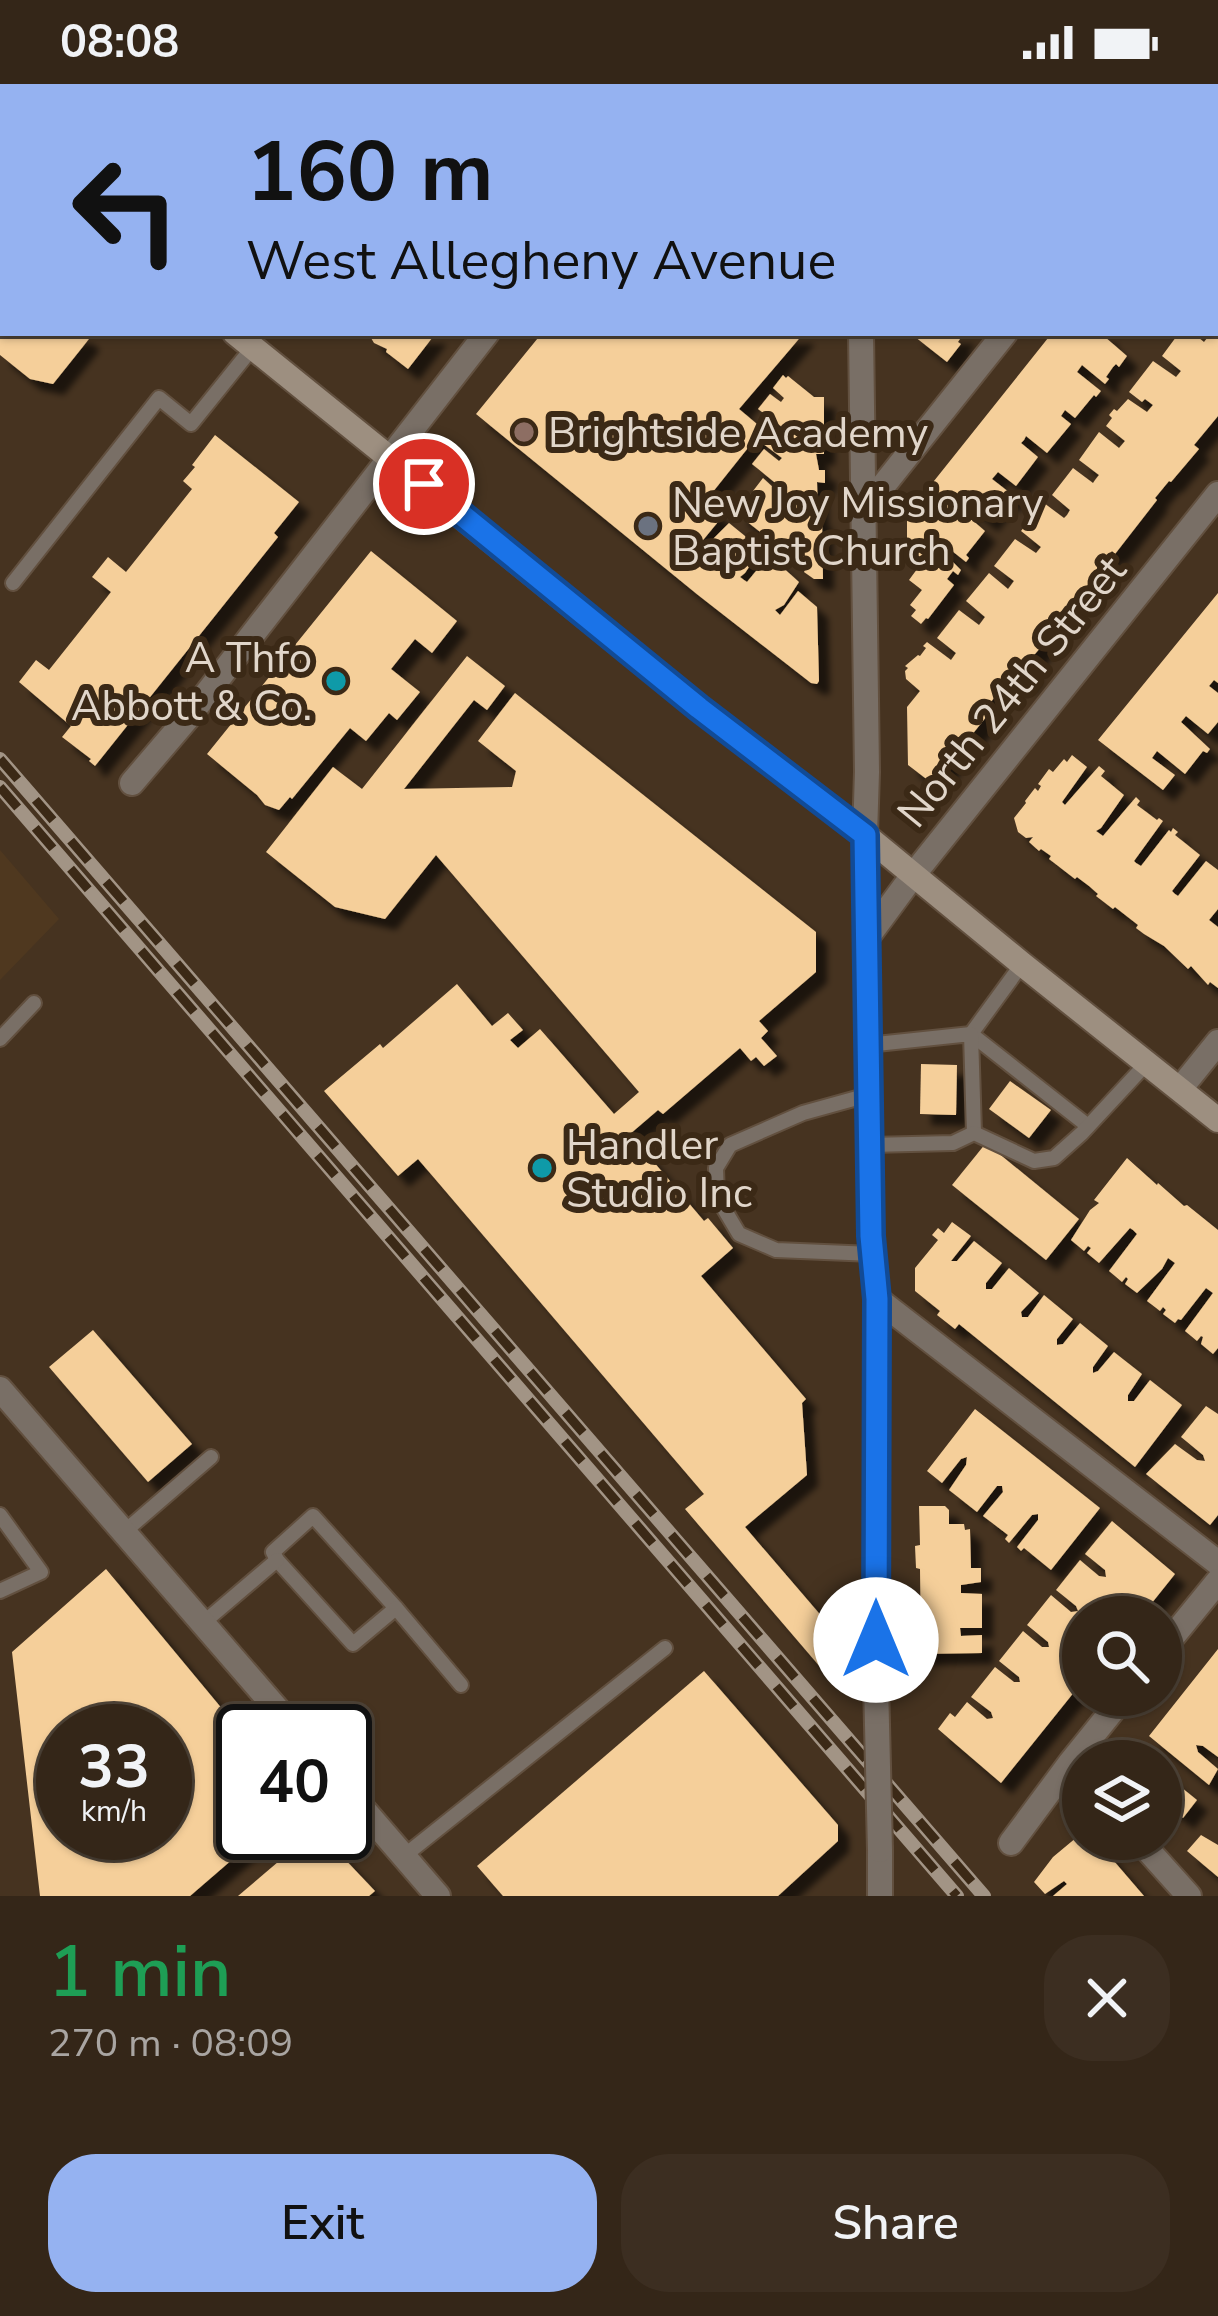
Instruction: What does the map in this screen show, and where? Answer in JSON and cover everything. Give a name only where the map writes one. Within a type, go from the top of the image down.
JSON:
[{"type":"main road","points":[[244,340],[1218,1120]]},
{"type":"street","points":[[132,783],[485,336]]},
{"type":"street","points":[[861,336],[867,1045],[877,1299],[880,1896]]},
{"type":"street","points":[[863,511],[1003,336]]},
{"type":"street","name":"North 24th Street","points":[[866,938],[1218,494]]},
{"type":"street","points":[[1180,1089],[1218,1042]]},
{"type":"street","points":[[877,1299],[1218,1563]]},
{"type":"street","points":[[0,1389],[272,1704]]},
{"type":"street","points":[[1182,1625],[1218,1581]]},
{"type":"street","points":[[1011,1843],[1062,1786]]},
{"type":"street","points":[[372,1819],[438,1896]]},
{"type":"street","points":[[1157,1860],[1189,1896]]},
{"type":"lane","points":[[14,583],[159,398],[191,424],[244,340]]},
{"type":"lane","points":[[974,1132],[971,1034],[1022,964]]},
{"type":"lane","points":[[0,1039],[34,1003]]},
{"type":"lane","points":[[867,1045],[971,1034],[1088,1126]]},
{"type":"lane","points":[[974,1132],[1034,1161],[1054,1158],[1147,1063]]},
{"type":"lane","points":[[868,1095],[802,1113],[730,1145],[716,1168],[718,1197],[739,1234],[776,1250],[873,1254]]},
{"type":"lane","points":[[870,1145],[953,1143],[974,1132]]},
{"type":"lane","points":[[124,1532],[211,1457]]},
{"type":"lane","points":[[0,1516],[41,1572],[0,1591]]},
{"type":"lane","points":[[396,1608],[353,1644],[273,1552],[313,1516],[396,1608],[461,1685]]},
{"type":"lane","points":[[202,1623],[277,1560]]},
{"type":"lane","points":[[404,1856],[665,1648]]},
{"type":"shaded area","points":[[0,850],[59,919],[0,980]]},
{"type":"building","points":[[0,336],[89,339],[53,384],[30,379],[0,355]]},
{"type":"building","points":[[370,336],[434,336],[408,369]]},
{"type":"building","points":[[540,336],[801,336],[739,409],[763,429],[704,503],[722,517],[699,545],[706,551],[729,523],[761,549],[740,577],[747,582],[769,555],[799,582],[775,610],[780,615],[798,591],[817,607],[817,684],[698,595],[476,414]]},
{"type":"building","points":[[914,336],[962,336],[947,362]]},
{"type":"building","points":[[1050,336],[1106,336],[1127,356],[1119,367],[1113,367],[1105,384],[1082,365],[1077,372],[1101,391],[1075,418],[1065,410],[1061,416],[1071,424],[1047,453],[1026,436],[1021,443],[1038,457],[1016,486],[998,472],[992,479],[1014,496],[1010,501],[1006,497],[987,521],[970,507],[964,513],[985,531],[966,555],[966,562],[942,543],[939,546],[961,570],[947,579],[954,585],[921,624],[911,616],[916,610],[910,605],[922,590],[909,580],[923,561],[907,548],[907,520],[901,516]]},
{"type":"building","points":[[1177,336],[1197,336],[1204,342],[1209,336],[1218,336],[1218,416],[1194,445],[1199,449],[1155,498],[1115,554],[1112,551],[1097,569],[1101,571],[1070,604],[1058,625],[1055,622],[1041,639],[1045,642],[1030,660],[1032,671],[1023,683],[1016,677],[1002,695],[998,693],[986,708],[990,712],[933,784],[908,765],[907,707],[920,691],[906,679],[905,666],[920,656],[927,642],[951,660],[956,653],[937,638],[959,610],[979,625],[985,617],[966,601],[989,573],[1008,589],[1014,581],[994,566],[1015,539],[1036,553],[1041,547],[1021,531],[1044,503],[1064,518],[1067,515],[1070,510],[1052,495],[1073,468],[1093,483],[1099,475],[1079,460],[1099,432],[1119,448],[1125,441],[1106,426],[1112,418],[1109,415],[1128,399],[1147,412],[1153,405],[1129,392],[1153,361],[1176,377],[1181,371],[1162,356]]},
{"type":"building","points":[[783,375],[814,397],[824,397],[824,454],[816,454],[819,470],[825,470],[825,483],[817,482],[823,579],[804,572],[806,568],[736,513],[763,478],[776,490],[779,486],[752,464],[764,449],[779,461],[782,458],[758,440],[770,425],[783,435],[786,430],[758,409],[770,394],[781,402],[784,398],[773,388]]},
{"type":"building","points":[[215,435],[299,502],[274,533],[278,537],[95,766],[62,737],[71,726],[19,682],[36,660],[49,670],[111,592],[92,577],[108,557],[126,572],[192,489],[183,481]]},
{"type":"building","name":"A Thfo Abbott & Co.","points":[[371,551],[457,621],[432,653],[415,639],[391,669],[420,692],[397,720],[389,713],[366,741],[350,728],[292,799],[279,810],[265,805],[207,754]]},
{"type":"building","points":[[1218,593],[1218,683],[1214,680],[1209,686],[1218,693],[1218,722],[1208,734],[1186,716],[1181,722],[1210,749],[1185,774],[1157,751],[1152,758],[1175,775],[1163,790],[1098,740]]},
{"type":"building","name":"Handler Studio Inc","points":[[467,656],[505,686],[487,710],[474,700],[404,789],[512,787],[516,771],[478,741],[515,693],[816,932],[816,972],[759,1021],[768,1031],[761,1038],[777,1056],[764,1066],[756,1057],[751,1061],[740,1048],[663,1114],[658,1110],[630,1134],[733,1248],[701,1276],[806,1399],[802,1403],[807,1475],[745,1527],[824,1619],[821,1668],[685,1509],[704,1494],[418,1159],[398,1176],[324,1091],[457,984],[492,1026],[508,1013],[523,1030],[510,1040],[518,1048],[540,1029],[614,1114],[639,1092],[436,855],[385,919],[335,907],[266,852],[333,767],[362,789]]},
{"type":"building","points":[[1072,755],[1087,767],[1062,802],[1065,805],[1099,766],[1105,771],[1101,776],[1124,795],[1096,831],[1103,836],[1136,797],[1137,805],[1163,821],[1136,863],[1141,866],[1173,828],[1200,855],[1172,891],[1175,894],[1206,861],[1218,870],[1218,909],[1209,920],[1218,927],[1218,988],[1208,985],[1191,966],[1188,969],[1089,886],[1039,851],[1029,842],[1033,837],[1018,832],[1014,818],[1025,801],[1035,788],[1038,791],[1049,769],[1053,772]]},
{"type":"building","points":[[921,1064],[957,1065],[956,1115],[920,1114]]},
{"type":"building","points":[[1010,1081],[1051,1110],[1029,1138],[989,1109]]},
{"type":"building","points":[[986,1143],[1079,1219],[1046,1260],[952,1185]]},
{"type":"building","points":[[1127,1158],[1218,1230],[1218,1348],[1213,1354],[1201,1344],[1203,1337],[1197,1341],[1185,1331],[1213,1293],[1206,1288],[1175,1323],[1163,1314],[1163,1307],[1160,1311],[1147,1301],[1175,1263],[1168,1258],[1137,1293],[1125,1284],[1126,1277],[1122,1282],[1109,1271],[1137,1234],[1133,1230],[1099,1263],[1087,1253],[1091,1248],[1084,1251],[1071,1240]]},
{"type":"building","points":[[952,1222],[971,1236],[951,1261],[957,1261],[974,1241],[1002,1263],[986,1289],[992,1289],[1009,1268],[1039,1293],[1021,1312],[1022,1317],[1028,1317],[1044,1295],[1073,1319],[1057,1345],[1080,1323],[1108,1346],[1093,1373],[1114,1352],[1142,1374],[1128,1401],[1134,1401],[1150,1380],[1182,1405],[1135,1467],[959,1324],[955,1329],[937,1315],[940,1311],[915,1291],[915,1268],[938,1240],[932,1235],[938,1228],[944,1233]]},
{"type":"building","points":[[93,1330],[192,1444],[148,1482],[49,1367]]},
{"type":"building","points":[[1206,1406],[1218,1414],[1218,1515],[1210,1525],[1146,1474],[1175,1444],[1205,1461],[1181,1437]]},
{"type":"building","points":[[975,1409],[1100,1508],[1051,1570],[1017,1547],[1038,1514],[1009,1543],[1008,1535],[983,1516],[1003,1492],[1002,1486],[997,1486],[977,1512],[949,1490],[967,1457],[942,1483],[927,1471]]},
{"type":"building","points":[[919,1506],[945,1506],[949,1524],[970,1529],[971,1568],[981,1568],[981,1582],[961,1585],[961,1593],[982,1594],[982,1628],[960,1628],[961,1636],[982,1635],[982,1653],[921,1654],[920,1569],[916,1568],[915,1546],[920,1545]]},
{"type":"building","points":[[1112,1521],[1175,1574],[1157,1596],[1064,1596],[1056,1590],[1080,1560],[1106,1577],[1105,1570],[1085,1554]]},
{"type":"building","points":[[106,1569],[218,1704],[216,1860],[232,1860],[190,1896],[40,1896],[12,1652]]},
{"type":"building","points":[[1051,1595],[1062,1604],[1062,1707],[1001,1783],[938,1729],[967,1702],[987,1719],[993,1718],[971,1697],[995,1667],[1020,1682],[999,1661],[1023,1631],[1042,1647],[1049,1647],[1027,1625]]},
{"type":"building","points":[[1218,1649],[1218,1757],[1196,1745],[1218,1769],[1209,1785],[1182,1763],[1182,1740],[1149,1736],[1165,1716],[1182,1716],[1182,1694]]},
{"type":"building","points":[[704,1671],[838,1825],[838,1841],[778,1896],[503,1896],[477,1866]]},
{"type":"building","points":[[1182,1788],[1197,1800],[1182,1817]]},
{"type":"building","points":[[1201,1835],[1218,1845],[1218,1877],[1187,1851]]},
{"type":"building","points":[[1062,1850],[1062,1860],[1113,1860],[1144,1896],[1053,1896],[1067,1884],[1064,1881],[1045,1894],[1034,1882]]},
{"type":"building","points":[[280,1860],[346,1860],[375,1891],[369,1896],[238,1896]]},
{"type":"railway","points":[[0,759],[984,1896]]},
{"type":"railway","points":[[0,787],[957,1896]]},
{"type":"place","name":"Brightside Academy","points":[[524,432]]},
{"type":"place","name":"New Joy Missionary Baptist Church","points":[[648,526]]},
{"type":"place","name":"A Thfo Abbott & Co.","points":[[336,681]]},
{"type":"place","name":"Handler Studio Inc","points":[[542,1168]]},
{"type":"route","points":[[424,484],[699,708],[865,835],[871,1236],[877,1299],[876,1640]]}]
